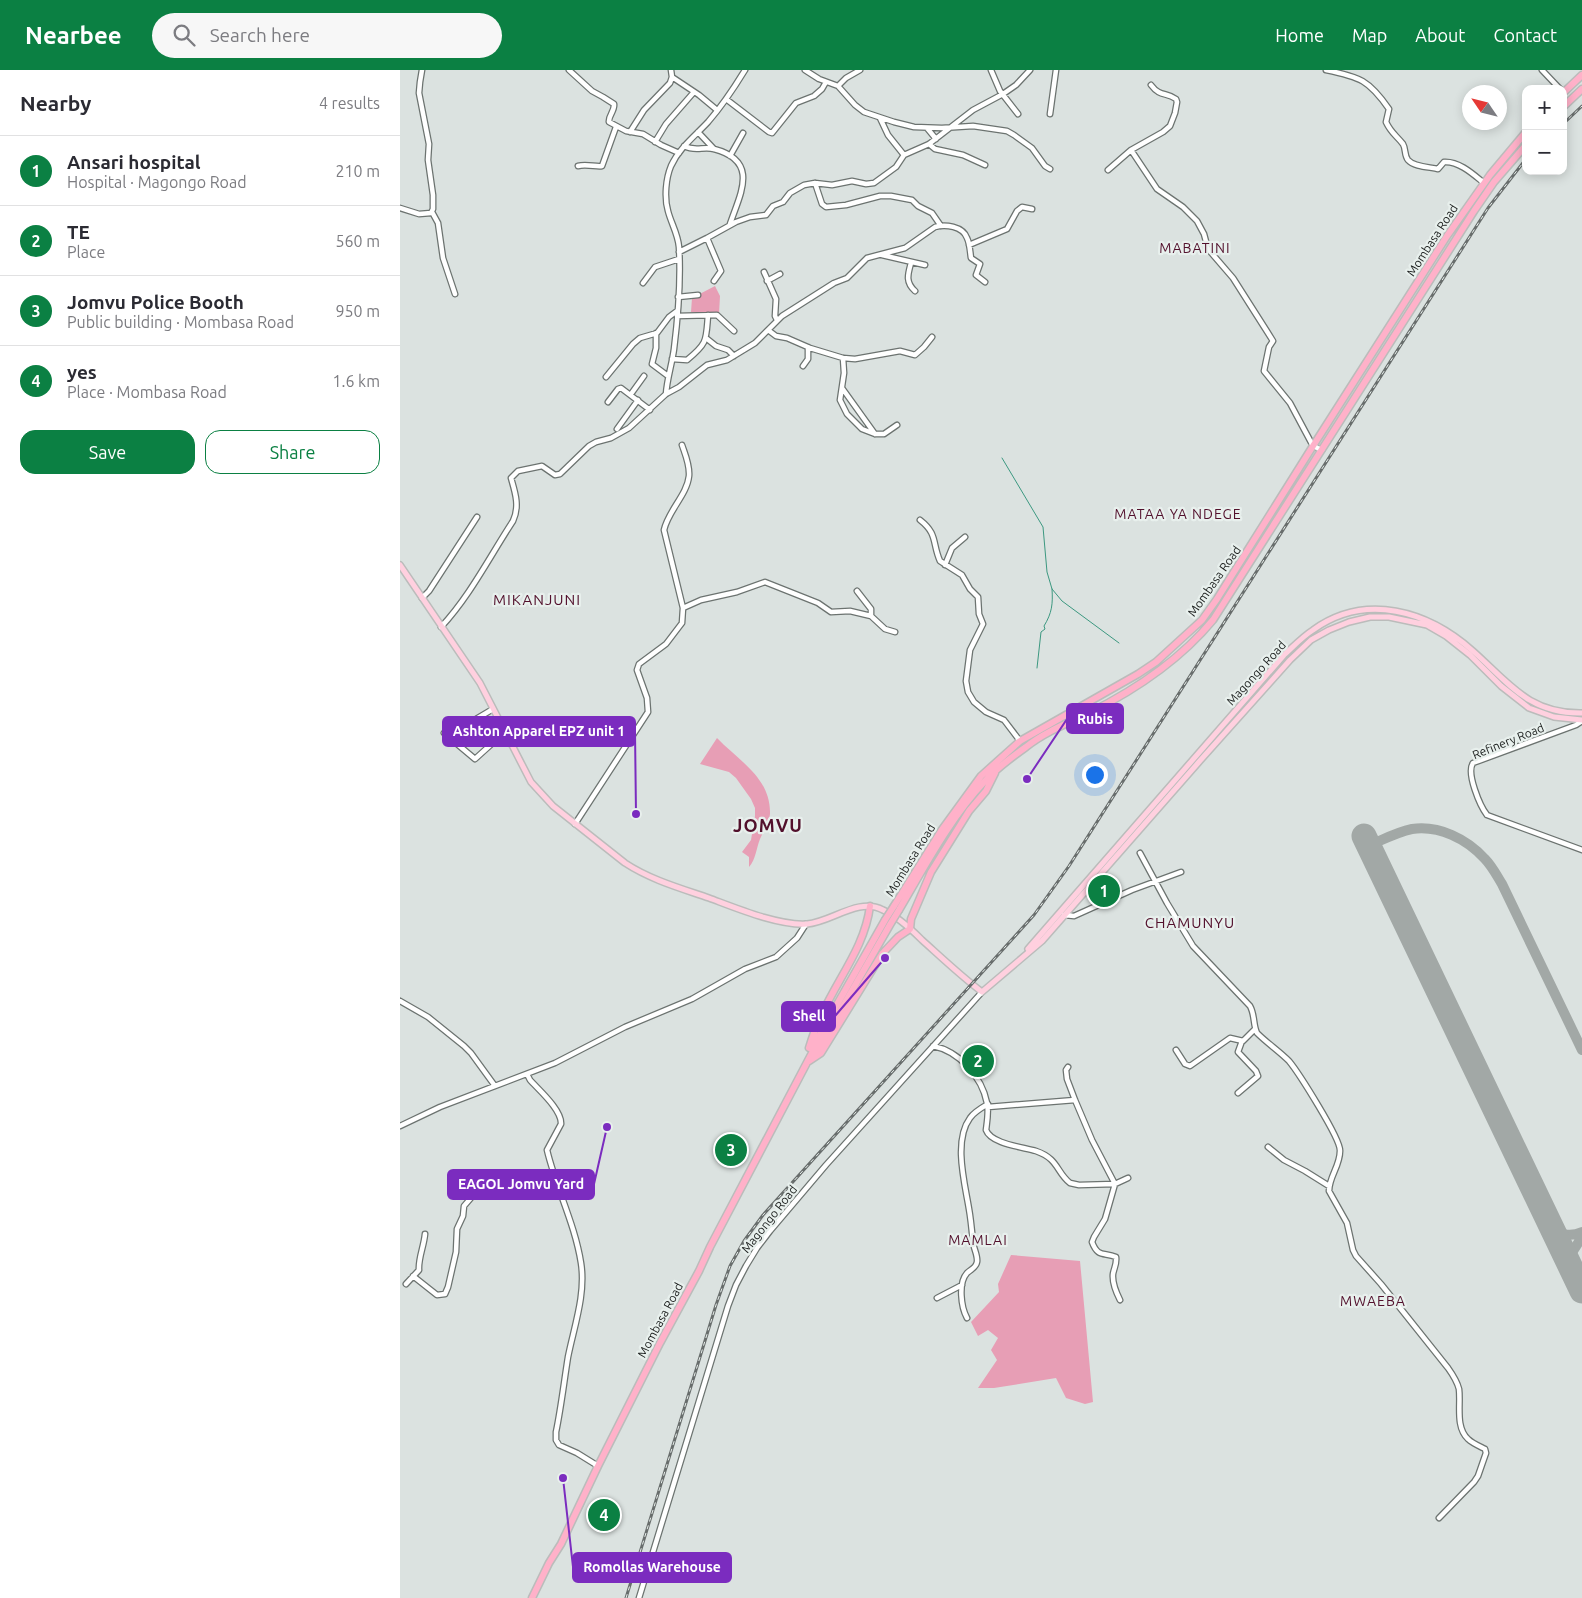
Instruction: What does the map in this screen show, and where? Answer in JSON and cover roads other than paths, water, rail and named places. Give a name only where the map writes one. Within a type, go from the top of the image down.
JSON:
[{"type":"highway","points":[[1567,88],[1582,75]]},
{"type":"highway","points":[[1567,103],[1582,89]]},
{"type":"highway","name":"Mombasa Road","points":[[929,855],[957,808],[981,776],[1020,741],[1138,674],[1156,662],[1202,620],[1233,576],[1313,446],[1447,236],[1484,183],[1522,137]]},
{"type":"highway","name":"Mombasa Road","points":[[532,1598],[549,1563],[561,1544],[660,1343],[814,1046],[885,920],[929,855],[970,798],[986,779],[997,770],[1028,745],[1148,678],[1199,636],[1227,600],[1474,211],[1494,182],[1522,150]]},
{"type":"highway","points":[[806,1064],[821,1053],[882,954],[898,937],[910,929],[911,918],[931,872],[969,811],[986,791],[997,770]]},
{"type":"highway","points":[[806,1064],[808,1050],[819,1020],[852,960],[868,918],[870,906]]},
{"type":"main road","points":[[400,565],[480,683],[531,782],[553,806],[625,863],[646,875],[747,912],[777,920],[806,924],[827,920],[850,909],[870,906],[883,910],[910,929],[982,992]]},
{"type":"main road","name":"Magongo Road","points":[[1016,963],[1284,655],[1313,629],[1339,616],[1378,609],[1421,617],[1444,629],[1474,652],[1504,682],[1524,698],[1551,710],[1582,713]]},
{"type":"main road","name":"Magongo Road","points":[[982,992],[1042,941],[1290,660],[1312,640],[1349,622],[1370,617],[1388,617],[1427,625],[1446,636],[1470,655],[1501,686],[1529,708],[1554,717],[1582,720]]},
{"type":"main road","points":[[1284,655],[1290,660]]},
{"type":"street","points":[[422,70],[420,93],[428,136],[428,160],[433,195],[432,212],[438,223],[443,258],[455,294]]},
{"type":"street","points":[[570,70],[592,91],[614,104],[608,120],[616,127],[640,133],[679,153]]},
{"type":"street","points":[[630,132],[644,110],[668,85],[672,77],[671,70]]},
{"type":"street","points":[[666,394],[672,359],[678,297],[677,238],[668,210],[666,190],[670,169],[684,146],[726,99],[745,70]]},
{"type":"street","points":[[805,70],[815,77],[838,86],[864,112],[880,118],[914,127],[972,126],[1007,131],[1032,148],[1045,166],[1050,169]]},
{"type":"street","points":[[838,86],[846,78],[860,70]]},
{"type":"street","points":[[991,70],[1003,94],[1018,114]]},
{"type":"street","points":[[678,252],[730,224],[750,217],[766,215],[773,206],[783,202],[790,193],[804,185],[832,185],[852,181],[866,184],[874,183],[896,167],[904,155],[929,144],[973,110],[1016,85],[1030,70]]},
{"type":"street","points":[[1050,114],[1056,70]]},
{"type":"street","points":[[1326,70],[1362,80],[1372,88],[1390,109],[1386,120],[1388,126],[1394,136],[1404,145],[1406,156],[1410,162],[1438,169],[1444,162],[1450,162],[1465,168],[1484,183]]},
{"type":"street","points":[[1542,70],[1557,85]]},
{"type":"street","points":[[672,77],[717,110]]},
{"type":"street","points":[[726,99],[754,122],[772,133],[796,103],[814,96],[822,89],[826,82]]},
{"type":"street","points":[[1108,170],[1131,150],[1168,128],[1175,113],[1176,99],[1159,93],[1151,85]]},
{"type":"street","points":[[655,142],[666,124],[694,92]]},
{"type":"street","points":[[1567,95],[1571,99]]},
{"type":"street","points":[[880,118],[888,135],[904,155]]},
{"type":"street","points":[[578,166],[602,166],[616,127]]},
{"type":"street","points":[[927,128],[936,139]]},
{"type":"street","points":[[698,132],[714,149],[737,160],[740,165],[743,184],[730,224]]},
{"type":"street","points":[[730,156],[743,133]]},
{"type":"street","points":[[929,144],[935,149],[963,155],[985,165]]},
{"type":"street","points":[[684,146],[693,150],[714,149]]},
{"type":"street","points":[[1131,150],[1157,189],[1183,207],[1197,222],[1204,234],[1208,248],[1233,278],[1273,341],[1269,347],[1264,371],[1290,403],[1313,446],[1322,450]]},
{"type":"street","points":[[815,184],[822,204],[826,207],[852,204],[880,196],[891,196],[912,200],[918,206],[932,213],[941,226]]},
{"type":"street","points":[[969,245],[1007,229],[1022,206],[1032,210]]},
{"type":"street","points":[[400,208],[419,214],[429,214],[432,212]]},
{"type":"street","points":[[882,255],[905,248],[931,229],[941,226],[957,229],[967,236],[971,258],[980,264],[976,275],[985,282]]},
{"type":"street","points":[[707,238],[721,271],[714,281]]},
{"type":"street","points":[[441,627],[462,600],[513,521],[517,510],[514,485],[511,480],[514,474],[520,470],[542,466],[557,475],[589,446],[623,432],[634,425],[666,394],[707,365],[727,360],[755,343],[777,320],[834,283],[847,278],[867,258],[874,255],[882,255],[925,266]]},
{"type":"street","points":[[643,283],[655,267],[678,259]]},
{"type":"street","points":[[911,263],[908,280],[910,286],[915,291]]},
{"type":"street","points":[[764,272],[776,299],[775,316],[777,320]]},
{"type":"street","points":[[767,281],[780,274]]},
{"type":"street","points":[[678,297],[698,295]]},
{"type":"street","points":[[606,377],[633,344],[640,338],[656,333],[669,316],[677,314],[718,315],[734,331]]},
{"type":"street","points":[[672,359],[687,360],[702,346],[706,338],[708,315]]},
{"type":"street","points":[[768,330],[776,336],[793,340],[808,347],[842,358],[855,359],[900,352],[915,355],[924,348],[932,337]]},
{"type":"street","points":[[656,333],[656,348],[652,364],[668,376]]},
{"type":"street","points":[[706,338],[716,346],[728,350],[734,356]]},
{"type":"street","points":[[803,366],[808,359],[808,347]]},
{"type":"street","points":[[842,358],[844,372],[840,400],[847,414],[862,429],[875,434],[884,434],[898,425]]},
{"type":"street","points":[[631,394],[644,376]]},
{"type":"street","points":[[608,402],[622,388],[650,410]]},
{"type":"street","points":[[842,388],[875,434]]},
{"type":"street","points":[[617,428],[638,400]]},
{"type":"street","points":[[575,824],[648,712],[647,698],[637,668],[639,664],[666,644],[682,623],[683,608],[664,530],[668,518],[689,477],[687,460],[682,445]]},
{"type":"street","points":[[422,598],[429,591],[477,517]]},
{"type":"street","points":[[920,520],[930,530],[936,544],[939,559],[962,575],[970,589],[978,596],[979,614],[983,622],[970,654],[966,686],[971,698],[986,712],[1003,719],[1020,741]]},
{"type":"street","points":[[945,565],[952,548],[966,537]]},
{"type":"street","points":[[683,608],[701,600],[738,592],[765,582],[818,603],[831,612],[850,611],[871,616],[885,629],[894,632]]},
{"type":"street","points":[[857,590],[870,609],[871,616]]},
{"type":"street","points":[[471,722],[493,709]]},
{"type":"street","name":"Refinery Road","points":[[1582,720],[1569,728],[1473,764],[1470,770],[1475,789],[1486,814],[1582,850]]},
{"type":"street","points":[[444,733],[475,759],[506,733]]},
{"type":"street","points":[[1140,853],[1193,946],[1251,1008],[1255,1029],[1260,1036],[1291,1064],[1314,1099],[1339,1144],[1339,1160],[1329,1186],[1329,1191],[1347,1223],[1352,1250],[1453,1375],[1459,1389],[1460,1422],[1464,1434],[1468,1440],[1486,1451],[1478,1476],[1474,1482],[1439,1518]]},
{"type":"street","points":[[1064,915],[1074,916],[1155,881],[1181,872]]},
{"type":"street","points":[[400,1126],[440,1107],[555,1063],[626,1027],[692,999],[745,969],[776,957],[797,938],[806,924]]},
{"type":"street","name":"Magongo Road","points":[[639,1598],[728,1306],[746,1266],[757,1248],[791,1205],[982,992]]},
{"type":"street","points":[[400,1001],[428,1017],[464,1046],[477,1060],[495,1086]]},
{"type":"street","points":[[1238,1093],[1258,1076],[1256,1071],[1238,1052],[1242,1041],[1255,1029]]},
{"type":"street","points":[[1176,1050],[1188,1066],[1230,1038],[1242,1041]]},
{"type":"street","points":[[933,1046],[956,1056],[965,1063],[976,1077],[988,1106],[987,1134],[993,1139],[1031,1149],[1048,1157],[1070,1183],[1079,1185],[1115,1184],[1128,1178]]},
{"type":"street","points":[[1068,1067],[1066,1070],[1067,1079],[1075,1100],[1092,1140],[1115,1184],[1105,1219],[1092,1242],[1096,1250],[1102,1255],[1114,1256],[1117,1259],[1113,1277],[1114,1287],[1120,1300]]},
{"type":"street","points":[[528,1074],[530,1080],[561,1119],[561,1124],[547,1150],[582,1264],[580,1298],[568,1356],[556,1440],[559,1445],[598,1466]]},
{"type":"street","points":[[967,1318],[962,1298],[962,1285],[965,1276],[974,1269],[977,1260],[962,1174],[962,1143],[967,1123],[976,1112],[988,1106],[1075,1100]]},
{"type":"street","points":[[1268,1147],[1284,1160],[1329,1186]]},
{"type":"street","points":[[413,1276],[437,1295],[445,1294],[456,1252],[457,1229],[464,1216],[464,1206],[477,1191]]},
{"type":"street","points":[[406,1284],[419,1270],[418,1263],[424,1246],[425,1234]]},
{"type":"street","points":[[937,1298],[962,1285]]},
{"type":"waterway","points":[[1002,458],[1043,527],[1047,572],[1052,589],[1062,601],[1119,643]]},
{"type":"waterway","points":[[1037,668],[1041,632],[1045,629],[1044,626],[1049,617],[1052,589]]},
{"type":"railway","points":[[1567,120],[1582,106]]},
{"type":"railway","points":[[626,1598],[716,1305],[730,1266],[744,1241],[763,1215],[1034,915],[1069,866],[1488,208],[1522,164]]},
{"type":"place","name":"Rubis","points":[[1027,779]]},
{"type":"place","name":"Ashton Apparel EPZ unit 1","points":[[636,814]]},
{"type":"place","name":"Ansari hospital","points":[[1104,891]]},
{"type":"place","name":"Shell","points":[[885,958]]},
{"type":"place","name":"TE","points":[[978,1061]]},
{"type":"place","name":"EAGOL Jomvu Yard","points":[[607,1127]]},
{"type":"place","name":"Jomvu Police Booth","points":[[731,1150]]},
{"type":"place","name":"Romollas Warehouse","points":[[563,1478]]},
{"type":"place","name":"yes","points":[[604,1515]]},
{"type":"district","name":"MABATINI","points":[[1195,248]]},
{"type":"district","name":"MATAA YA NDEGE","points":[[1178,514]]},
{"type":"district","name":"MIKANJUNI","points":[[537,599]]},
{"type":"district","name":"JOMVU","points":[[768,825]]},
{"type":"district","name":"CHAMUNYU","points":[[1190,922]]},
{"type":"district","name":"MAMLAI","points":[[978,1240]]},
{"type":"district","name":"MWAEBA","points":[[1373,1301]]}]
